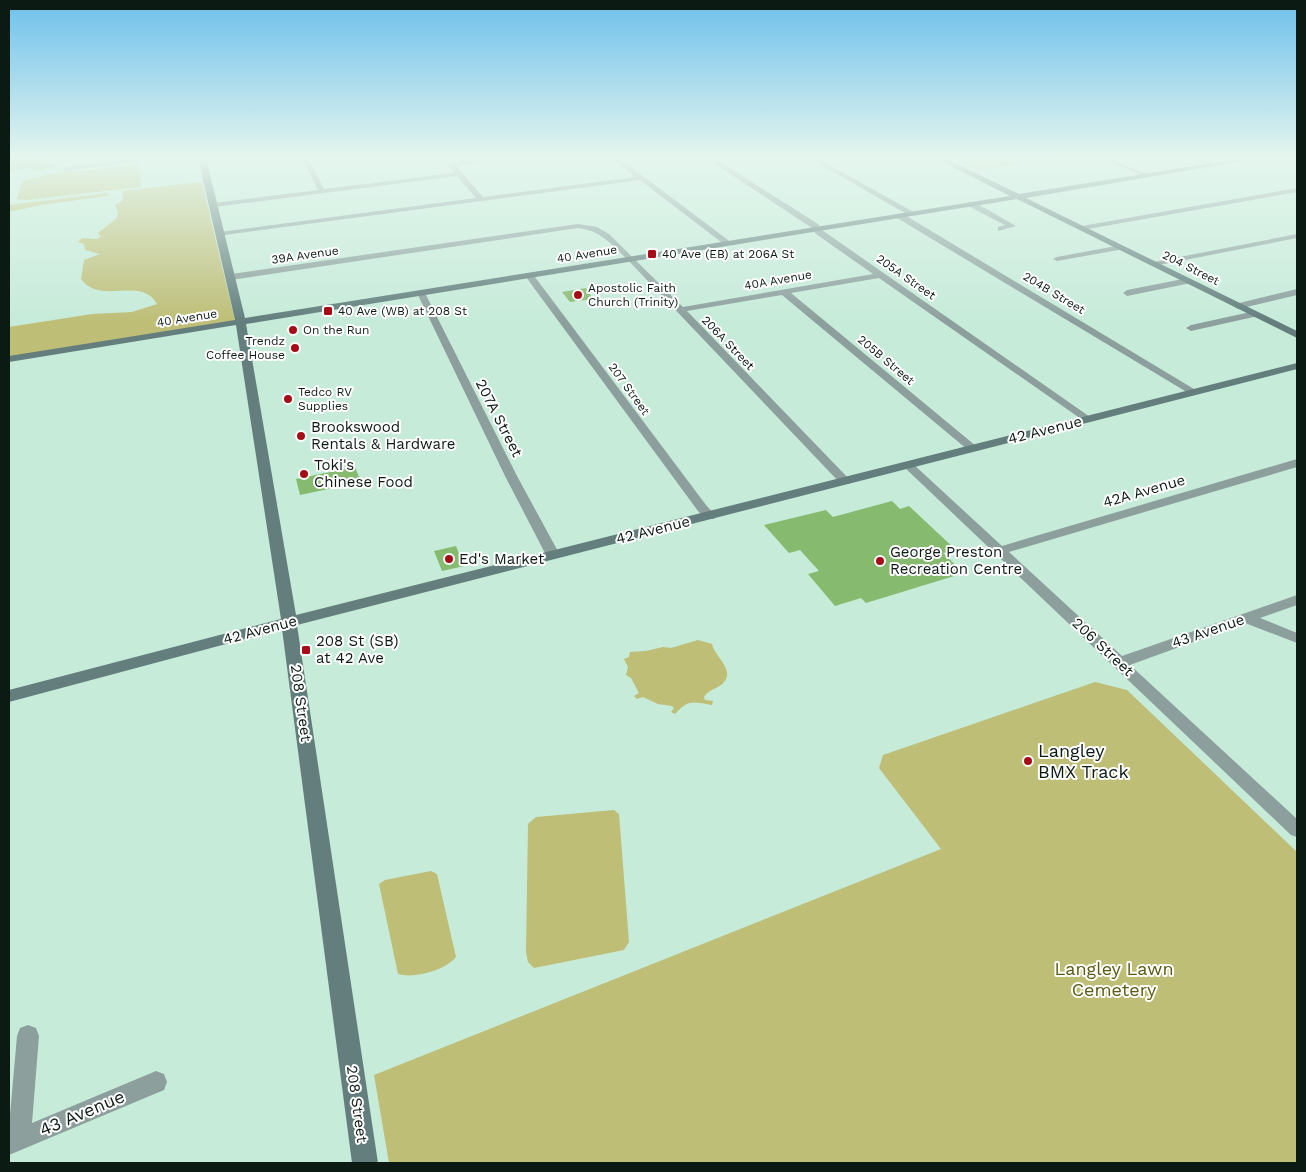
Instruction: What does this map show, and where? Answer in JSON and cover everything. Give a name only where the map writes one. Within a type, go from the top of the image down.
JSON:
[{"type":"main road","name":"208 Street","points":[[216,213],[240,322],[289,622],[365,1163]]},
{"type":"main road","name":"40 Avenue","points":[[9,359],[921,213]]},
{"type":"main road","name":"204 Street","points":[[1052,213],[1297,335]]},
{"type":"main road","name":"42 Avenue","points":[[9,696],[289,622],[1297,366]]},
{"type":"street","points":[[220,234],[379,213]]},
{"type":"street","points":[[687,213],[728,243]]},
{"type":"street","name":"205A Street","points":[[791,213],[1088,419]]},
{"type":"street","points":[[987,213],[1012,226],[1001,229]]},
{"type":"street","points":[[1082,228],[1169,213]]},
{"type":"street","name":"204B Street","points":[[900,216],[1194,392]]},
{"type":"street","name":"39A Avenue","points":[[231,277],[578,226],[590,226]]},
{"type":"street","name":"206A Street","points":[[590,226],[600,230],[630,259],[845,481]]},
{"type":"street","points":[[1154,264],[1297,236]]},
{"type":"street","points":[[1057,259],[1121,247]]},
{"type":"street","name":"40A Avenue","points":[[679,310],[881,275]]},
{"type":"street","name":"207 Street","points":[[529,276],[702,508],[710,516]]},
{"type":"street","points":[[1127,293],[1188,281]]},
{"type":"street","name":"205B Street","points":[[784,292],[972,448]]},
{"type":"street","points":[[1238,306],[1297,292]]},
{"type":"street","name":"207A Street","points":[[421,293],[498,450],[554,555]]},
{"type":"street","points":[[1191,328],[1255,314]]},
{"type":"street","name":"42A Avenue","points":[[1000,551],[1297,463]]},
{"type":"street","name":"206 Street","points":[[908,465],[1297,830]]},
{"type":"street","name":"43 Avenue","points":[[1119,663],[1297,600]]},
{"type":"street","points":[[1246,618],[1297,638]]},
{"type":"street","points":[[14,1142],[28,1036]]},
{"type":"street","name":"43 Avenue","points":[[14,1142],[156,1082]]},
{"type":"green space","points":[[118,213],[209,213],[235,321],[9,357],[9,327],[92,314],[132,312],[157,304],[150,296],[141,292],[131,290],[99,290],[89,287],[81,279],[84,260],[100,254],[85,250],[84,244],[78,242],[82,238],[97,239],[101,237],[98,233],[117,218]]},
{"type":"green space","points":[[698,640],[712,644],[727,672],[726,680],[704,697],[705,700],[713,701],[712,705],[691,703],[675,714],[671,712],[674,708],[672,706],[658,704],[643,697],[637,699],[634,696],[639,693],[631,678],[626,675],[628,667],[624,659],[629,657],[630,652],[663,647],[671,648]]},
{"type":"green space","name":"Langley Lawn Cemetery","points":[[1095,682],[1127,690],[1297,852],[1297,1162],[389,1163],[374,1075],[941,849],[879,768],[883,755]]},
{"type":"green space","points":[[614,810],[619,814],[629,942],[624,950],[534,968],[528,962],[526,952],[528,824],[536,817]]},
{"type":"green space","points":[[431,871],[437,874],[456,957],[445,966],[429,972],[412,975],[398,974],[379,884],[385,880]]},
{"type":"building","name":"Apostolic Faith Church (Trinity)","points":[[586,288],[593,299],[570,302],[562,292]]},
{"type":"building","points":[[355,467],[361,482],[300,495],[296,479]]},
{"type":"building","name":"George Preston Recreation Centre","points":[[892,501],[900,509],[909,506],[956,550],[943,553],[964,573],[866,603],[861,598],[835,606],[808,574],[819,571],[800,550],[789,553],[764,525],[826,510],[833,517]]},
{"type":"building","name":"Ed's Market","points":[[456,546],[464,566],[442,571],[434,551]]},
{"type":"place","name":"40 Ave (EB) at 206A St","points":[[652,254]]},
{"type":"place","name":"Apostolic Faith Church (Trinity)","points":[[578,295]]},
{"type":"place","name":"40 Ave (WB) at 208 St","points":[[328,311]]},
{"type":"place","name":"On the Run","points":[[293,330]]},
{"type":"place","name":"Trendz Coffee House","points":[[295,348]]},
{"type":"place","name":"Tedco RV Supplies","points":[[288,399]]},
{"type":"place","name":"Brookswood Rentals & Hardware","points":[[301,436]]},
{"type":"place","name":"Toki's Chinese Food","points":[[304,474]]},
{"type":"place","name":"Ed's Market","points":[[449,559]]},
{"type":"place","name":"George Preston Recreation Centre","points":[[880,561]]},
{"type":"place","name":"208 St (SB) at 42 Ave","points":[[306,650]]},
{"type":"place","name":"Langley BMX Track","points":[[1028,761]]}]
